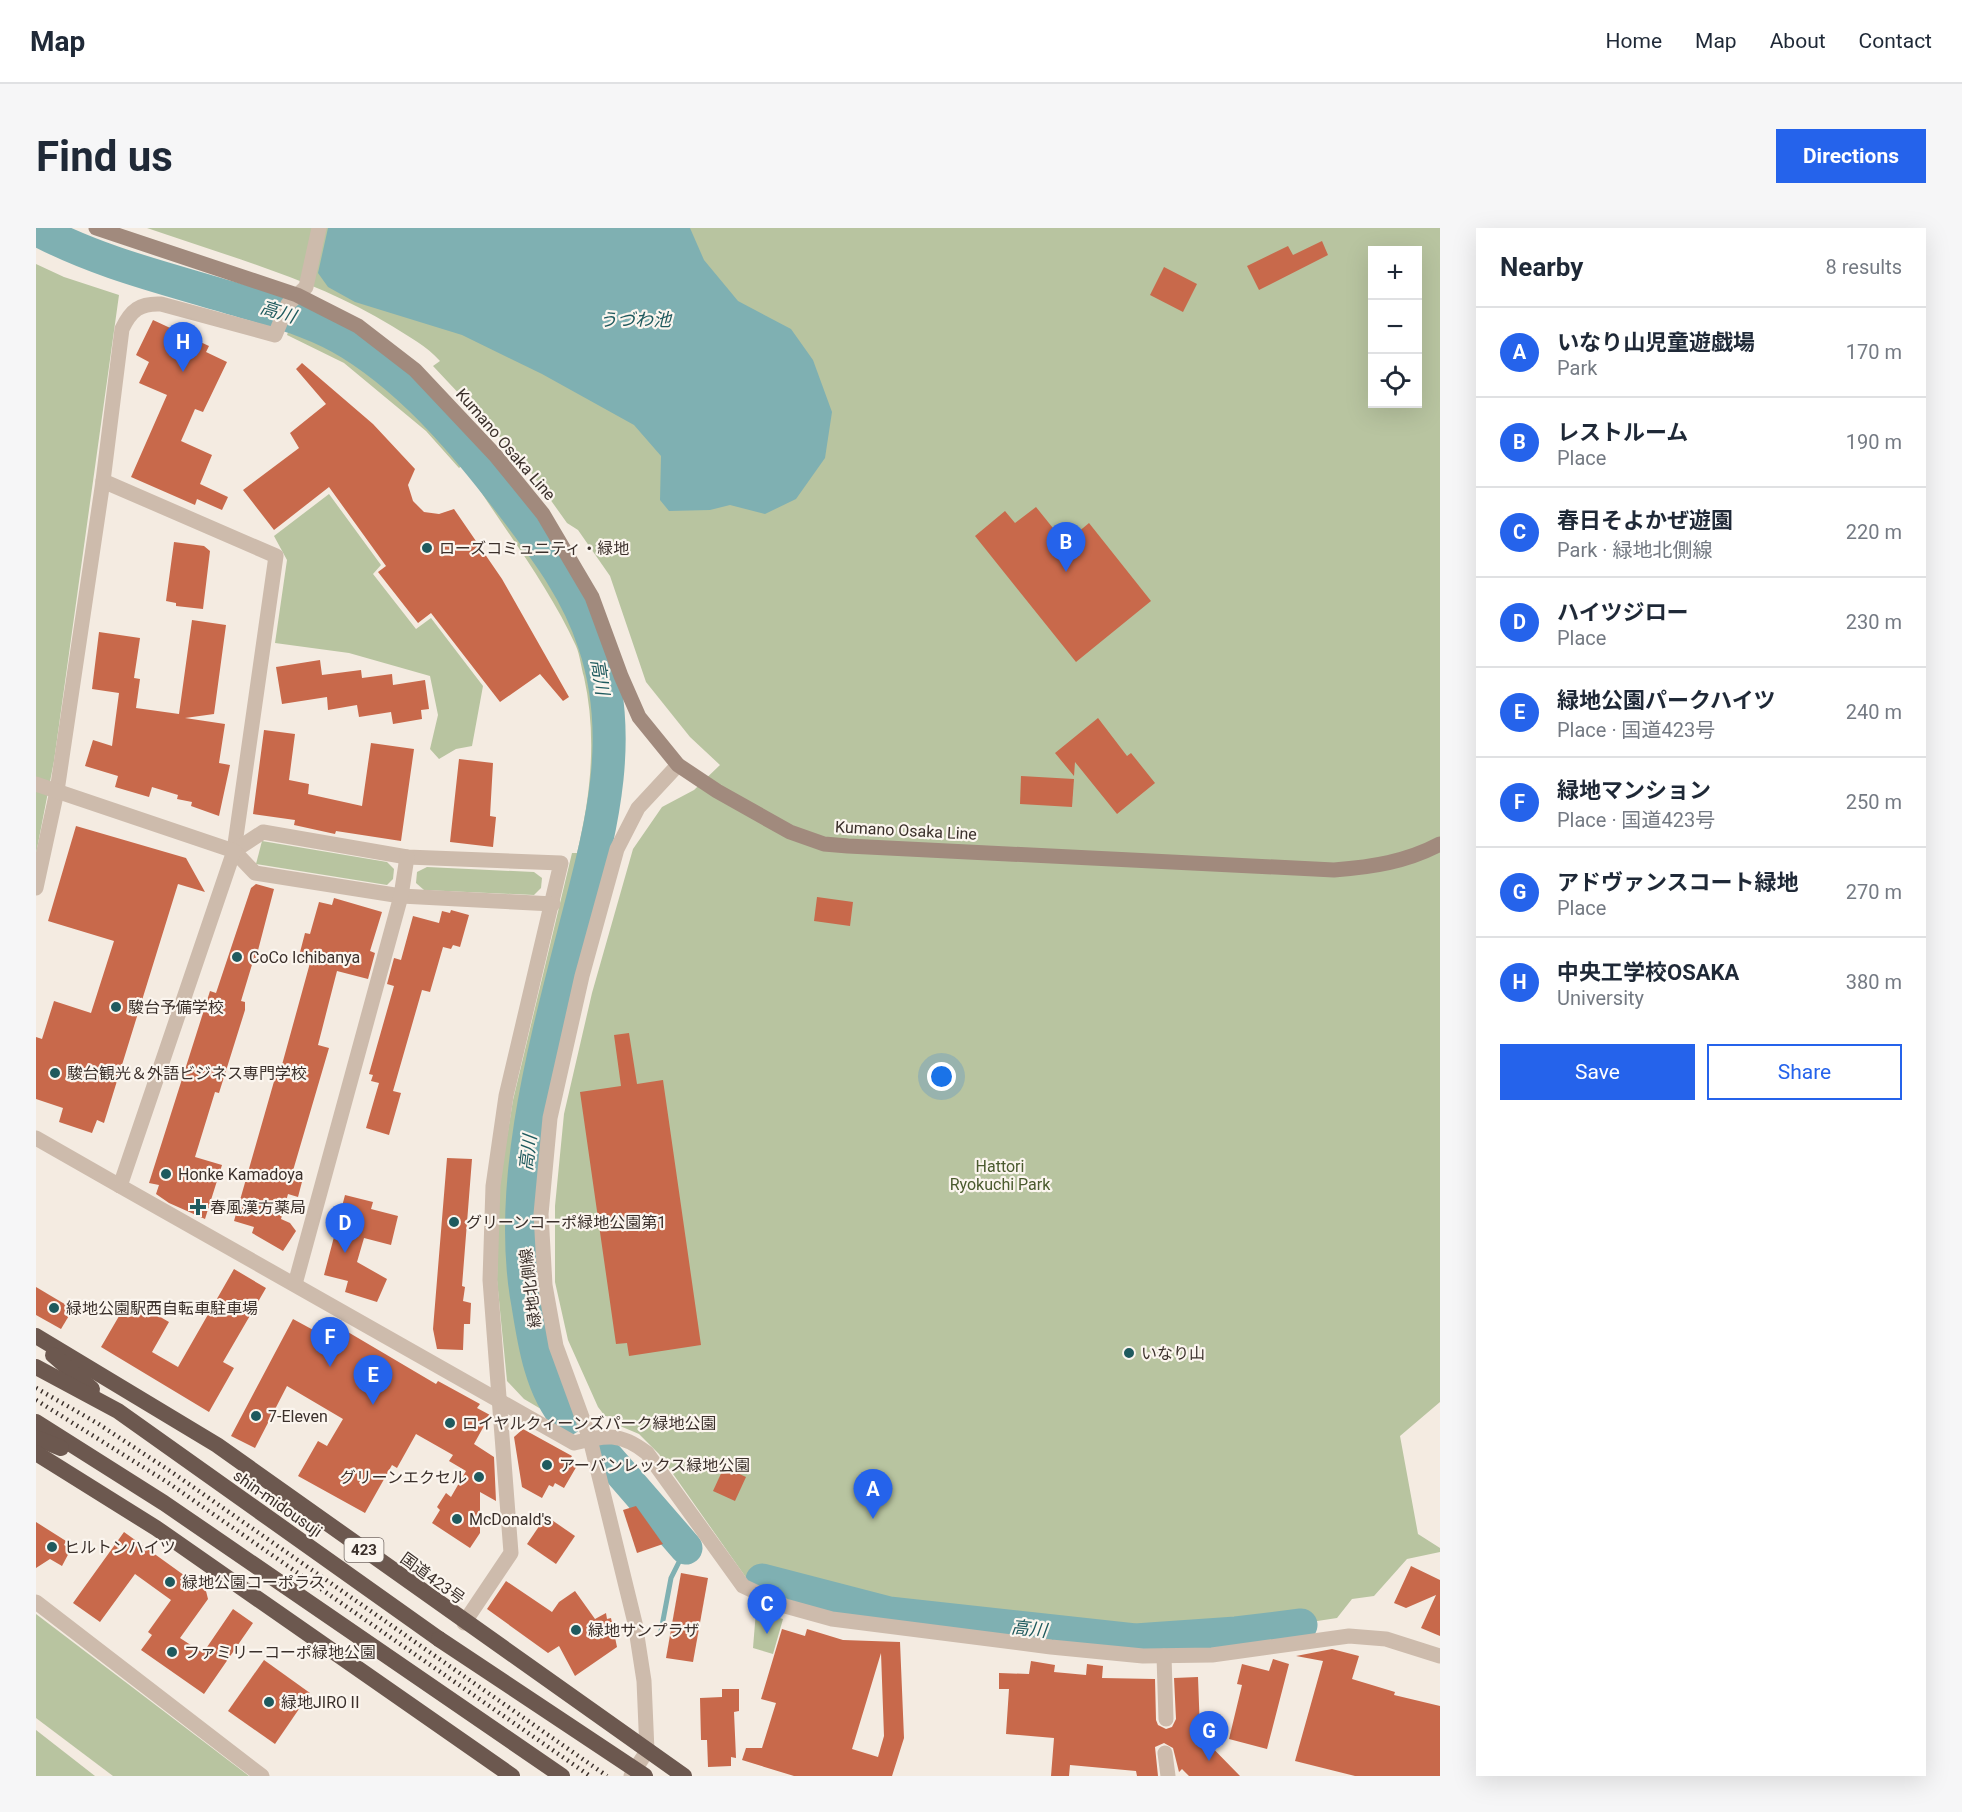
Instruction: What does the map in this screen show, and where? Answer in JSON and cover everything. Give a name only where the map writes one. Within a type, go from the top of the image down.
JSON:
[{"type":"highway","points":[[36,1339],[118,1411]]},
{"type":"highway","name":"国道423号","points":[[36,1339],[217,1445],[464,1623],[684,1776]]},
{"type":"highway","name":"shin-midousuji","points":[[36,1367],[118,1411],[440,1639],[645,1776]]},
{"type":"highway","points":[[36,1422],[164,1503],[562,1776]]},
{"type":"highway","points":[[36,1438],[93,1460]]},
{"type":"highway","points":[[36,1452],[156,1528],[512,1776]]},
{"type":"main road","name":"Kumano Osaka Line","points":[[96,228],[292,299],[358,326],[415,370],[516,480],[543,514],[592,597],[621,676],[639,717],[678,765],[717,791],[790,832],[824,844],[848,846],[1334,870],[1384,865],[1425,852],[1440,844]]},
{"type":"street","points":[[36,888],[57,791],[103,481],[122,328],[130,312],[146,303],[161,304],[275,335],[292,299],[312,228]]},
{"type":"street","points":[[292,299],[306,287],[319,228]]},
{"type":"street","points":[[103,481],[276,556],[234,851],[120,1186]]},
{"type":"street","name":"緑地北側線","points":[[647,1751],[644,1681],[635,1623],[590,1439],[556,1346],[545,1285],[541,1214],[550,1118],[582,976],[617,849],[638,808],[678,765]]},
{"type":"street","points":[[36,784],[234,851],[255,873],[402,896],[553,904]]},
{"type":"street","points":[[234,851],[263,832],[407,858],[561,863],[506,1096],[493,1186],[490,1280],[512,1553],[464,1623]]},
{"type":"street","points":[[295,1284],[402,896],[407,858]]},
{"type":"street","points":[[36,1138],[574,1443],[613,1435],[632,1441],[647,1453],[744,1586],[785,1606],[832,1619],[1051,1647],[1164,1656],[1212,1655],[1349,1636],[1386,1639],[1440,1656]]},
{"type":"street","points":[[36,1602],[262,1776]]},
{"type":"street","points":[[1164,1656],[1166,1719]]},
{"type":"street","points":[[631,1776],[647,1751]]},
{"type":"street","points":[[1165,1753],[1168,1776]]},
{"type":"green space","name":"Hattori Ryokuchi Park","points":[[147,228],[1440,228],[1440,1402],[1400,1436],[1418,1534],[1440,1548],[1440,1552],[1407,1559],[1374,1596],[1352,1599],[1337,1618],[1143,1648],[821,1606],[783,1597],[747,1579],[659,1454],[639,1434],[620,1426],[623,1418],[605,1416],[598,1407],[568,1340],[555,1282],[555,1206],[564,1114],[592,993],[633,849],[662,807],[694,790],[720,765],[690,737],[646,682],[610,576],[578,530],[567,523],[525,464],[433,366],[440,361],[418,342],[363,310],[334,295],[273,271]]},
{"type":"green space","points":[[36,264],[64,277],[119,295],[54,761],[36,854]]},
{"type":"green space","points":[[291,323],[339,344],[381,371],[428,413],[469,460],[459,468],[426,431],[344,363],[287,335]]},
{"type":"green space","points":[[485,480],[532,539],[573,602],[592,649],[600,687],[604,723],[604,758],[594,827],[539,1049],[518,1172],[515,1234],[519,1294],[530,1353],[552,1408],[546,1412],[524,1399],[507,1381],[497,1280],[499,1186],[513,1100],[572,853],[577,853],[582,831],[591,765],[590,721],[584,677],[576,646],[542,584],[477,486]]},
{"type":"green space","points":[[329,494],[381,565],[373,574],[416,629],[431,618],[483,686],[472,746],[456,749],[439,759],[430,749],[438,715],[430,676],[349,653],[275,643],[287,560],[274,536]]},
{"type":"green space","points":[[262,841],[387,862],[394,869],[393,879],[387,885],[256,864]]},
{"type":"green space","points":[[427,867],[534,872],[542,878],[541,888],[534,895],[424,890],[416,883],[417,872]]},
{"type":"green space","points":[[756,1611],[783,1619],[773,1654],[753,1648]]},
{"type":"green space","points":[[36,1614],[249,1776],[113,1776],[36,1718]]},
{"type":"green space","points":[[36,1730],[95,1776],[36,1776]]},
{"type":"water","name":"うづわ池","points":[[328,228],[690,228],[704,260],[738,301],[791,329],[813,360],[832,412],[825,458],[796,499],[765,514],[730,505],[710,510],[669,511],[660,500],[661,456],[634,425],[542,374],[462,335],[355,302],[328,287],[318,273]]},
{"type":"building","points":[[1322,241],[1328,255],[1259,290],[1247,266],[1288,246],[1293,255]]},
{"type":"building","points":[[1164,267],[1197,284],[1183,312],[1150,295]]},
{"type":"building","points":[[153,320],[209,346],[206,352],[227,362],[203,412],[195,409],[181,441],[212,455],[200,484],[228,497],[222,510],[197,499],[195,505],[131,477],[167,395],[139,383],[149,362],[136,355]]},
{"type":"building","name":"ローズコミュニティ・緑地","points":[[302,363],[373,424],[415,469],[408,485],[413,501],[424,512],[439,514],[454,509],[502,579],[569,697],[563,701],[540,674],[500,702],[431,613],[418,623],[378,572],[386,566],[329,487],[274,530],[243,490],[299,448],[290,433],[326,404],[296,369]]},
{"type":"building","points":[[1036,507],[1065,543],[1089,523],[1151,601],[1076,662],[975,536],[1005,511],[1015,523]]},
{"type":"building","points":[[174,542],[204,546],[210,551],[203,609],[176,606],[176,603],[166,601]]},
{"type":"building","points":[[192,620],[226,625],[214,714],[185,718],[225,724],[219,763],[230,765],[219,816],[191,806],[192,802],[177,799],[178,795],[152,787],[149,797],[115,787],[118,776],[85,766],[93,740],[112,746],[119,693],[92,689],[99,632],[140,638],[134,678],[140,679],[136,708],[179,714]]},
{"type":"building","points":[[320,660],[322,675],[361,670],[362,678],[392,674],[393,685],[425,680],[429,709],[421,710],[422,719],[393,724],[391,712],[359,717],[357,705],[328,710],[327,697],[282,704],[276,667]]},
{"type":"building","points":[[1098,718],[1127,756],[1131,753],[1155,783],[1117,814],[1075,762],[1074,776],[1055,753]]},
{"type":"building","points":[[264,730],[295,734],[289,780],[309,784],[308,794],[362,806],[371,743],[414,749],[401,841],[336,831],[335,834],[294,825],[295,820],[253,814]]},
{"type":"building","points":[[459,759],[493,763],[490,816],[496,817],[493,847],[450,842]]},
{"type":"building","points":[[1021,776],[1074,779],[1072,807],[1020,804]]},
{"type":"building","points":[[76,826],[186,858],[205,892],[178,884],[104,1123],[97,1120],[92,1133],[59,1122],[63,1108],[36,1099],[36,1037],[42,1039],[54,1001],[91,1013],[114,941],[48,921]]},
{"type":"building","points":[[256,884],[274,889],[256,958],[254,958],[241,1001],[245,1002],[245,1010],[219,1093],[215,1092],[195,1157],[222,1165],[205,1219],[169,1203],[156,1194],[159,1185],[149,1183],[210,991],[216,993],[251,888]]},
{"type":"building","points":[[817,897],[853,902],[850,926],[814,921]]},
{"type":"building","points":[[334,898],[382,912],[370,951],[375,953],[368,979],[337,971],[318,1045],[329,1048],[292,1174],[303,1178],[298,1197],[288,1194],[281,1219],[290,1223],[296,1231],[283,1251],[252,1233],[254,1227],[234,1221],[277,1071],[280,1072],[310,963],[298,960],[305,933],[310,934],[319,902],[332,905]]},
{"type":"building","points":[[451,910],[469,915],[460,947],[453,945],[451,949],[443,947],[430,992],[422,990],[393,1091],[401,1093],[389,1135],[366,1128],[379,1083],[371,1081],[373,1075],[369,1074],[394,986],[387,984],[394,958],[401,960],[413,916],[439,923],[442,911],[450,913]]},
{"type":"building","points":[[629,1033],[637,1084],[663,1080],[701,1345],[629,1356],[627,1343],[616,1344],[580,1092],[621,1086],[614,1035]]},
{"type":"building","name":"グリーンコーポ緑地公園第1","points":[[447,1158],[472,1159],[462,1286],[465,1287],[463,1301],[471,1303],[470,1324],[464,1324],[463,1350],[437,1349],[433,1329]]},
{"type":"building","points":[[345,1195],[373,1202],[371,1209],[398,1216],[391,1245],[364,1238],[357,1262],[387,1279],[377,1302],[345,1292],[348,1281],[324,1275]]},
{"type":"building","points":[[234,1269],[266,1288],[223,1362],[234,1368],[209,1412],[101,1347],[129,1299],[169,1322],[152,1352],[178,1367]]},
{"type":"building","name":"緑地公園駅西自転車駐車場","points":[[36,1287],[73,1309],[61,1329],[36,1315]]},
{"type":"building","points":[[293,1319],[328,1338],[336,1325],[436,1384],[438,1381],[480,1404],[477,1408],[490,1415],[474,1444],[494,1457],[496,1501],[480,1492],[480,1533],[470,1548],[432,1523],[440,1510],[437,1507],[446,1493],[451,1497],[466,1471],[449,1461],[453,1455],[416,1434],[397,1468],[392,1465],[365,1513],[298,1476],[318,1441],[327,1446],[343,1419],[287,1386],[255,1448],[231,1436]]},
{"type":"building","name":"アーバンレックス緑地公園","points":[[523,1429],[572,1456],[570,1459],[578,1464],[564,1488],[555,1483],[553,1487],[549,1485],[542,1498],[522,1487],[514,1437]]},
{"type":"building","points":[[724,1467],[746,1477],[735,1501],[713,1491]]},
{"type":"building","points":[[636,1506],[663,1544],[637,1553],[623,1510]]},
{"type":"building","points":[[546,1516],[575,1536],[556,1564],[527,1544]]},
{"type":"building","name":"ヒルトンハイツ","points":[[36,1522],[66,1541],[64,1545],[71,1549],[62,1566],[50,1559],[36,1568]]},
{"type":"building","points":[[124,1532],[206,1591],[208,1599],[180,1638],[203,1653],[233,1609],[253,1623],[204,1694],[141,1650],[152,1635],[148,1632],[171,1600],[135,1574],[100,1622],[73,1603]]},
{"type":"building","points":[[1411,1566],[1440,1580],[1440,1636],[1421,1628],[1436,1595],[1406,1608],[1394,1603]]},
{"type":"building","points":[[681,1573],[708,1578],[693,1662],[666,1658]]},
{"type":"building","name":"緑地サンプラザ","points":[[506,1581],[552,1612],[559,1602],[575,1591],[595,1619],[606,1613],[607,1619],[611,1618],[617,1647],[575,1676],[559,1646],[548,1653],[487,1609]]},
{"type":"building","points":[[782,1629],[805,1636],[807,1629],[843,1640],[900,1642],[904,1738],[892,1776],[794,1776],[742,1760],[746,1748],[762,1748],[776,1703],[761,1699]],"holes":[[[881,1653],[884,1736],[878,1757],[852,1749]]]},
{"type":"building","points":[[1332,1649],[1359,1656],[1352,1679],[1395,1692],[1394,1695],[1440,1706],[1440,1776],[1355,1776],[1295,1761],[1323,1661],[1296,1656]]},
{"type":"building","points":[[1273,1659],[1289,1664],[1267,1749],[1229,1739],[1242,1685],[1237,1684],[1242,1664],[1269,1671]]},
{"type":"building","name":"緑地JIROⅡ","points":[[264,1660],[310,1693],[275,1744],[228,1711]]},
{"type":"building","points":[[1031,1661],[1055,1665],[1054,1672],[1086,1675],[1087,1664],[1103,1666],[1102,1678],[1155,1679],[1156,1720],[1158,1725],[1166,1729],[1172,1727],[1176,1719],[1174,1678],[1198,1677],[1200,1731],[1195,1730],[1240,1776],[1189,1776],[1182,1769],[1179,1772],[1173,1748],[1164,1743],[1155,1747],[1158,1776],[1137,1776],[1136,1771],[1070,1765],[1069,1776],[1051,1776],[1054,1738],[1006,1734],[1009,1689],[999,1689],[999,1673],[1029,1674]]},
{"type":"building","points":[[722,1689],[739,1689],[739,1711],[734,1712],[736,1758],[731,1757],[731,1766],[708,1767],[707,1740],[701,1740],[700,1698],[722,1697]]},
{"type":"waterway","name":"高川","points":[[36,229],[109,261],[296,318],[351,344],[399,379],[442,420],[481,465],[551,558],[580,607],[594,643],[604,680],[609,717],[606,790],[592,863],[540,1071],[531,1119],[522,1214],[522,1260],[536,1350],[551,1394],[567,1419]]},
{"type":"waterway","name":"高川","points":[[608,1458],[686,1548]]},
{"type":"waterway","points":[[661,1631],[671,1578],[686,1548]]},
{"type":"waterway","name":"高川","points":[[762,1580],[889,1613],[1135,1640],[1236,1633],[1301,1625]]},
{"type":"railway","points":[[36,1388],[97,1423],[173,1473],[607,1776]]},
{"type":"railway","points":[[36,1400],[167,1482],[590,1776]]},
{"type":"place","name":"中央工学校OSAKA","points":[[183,372]]},
{"type":"place","name":"ローズコミュニティ・緑地","points":[[427,548]]},
{"type":"place","name":"レストルーム","points":[[1066,572]]},
{"type":"place","name":"CoCo Ichibanya","points":[[237,957]]},
{"type":"place","name":"駿台予備学校","points":[[116,1007]]},
{"type":"place","name":"駿台観光＆外語ビジネス専門学校","points":[[55,1073]]},
{"type":"place","name":"Honke Kamadoya","points":[[166,1174]]},
{"type":"place","name":"春風漢方薬局","points":[[198,1207]]},
{"type":"place","name":"グリーンコーポ緑地公園第1","points":[[454,1222]]},
{"type":"place","name":"ハイツジロー","points":[[345,1253]]},
{"type":"place","name":"緑地公園駅西自転車駐車場","points":[[54,1308]]},
{"type":"place","name":"いなり山","points":[[1129,1353]]},
{"type":"place","name":"緑地マンション","points":[[330,1367]]},
{"type":"place","name":"緑地公園パークハイツ","points":[[373,1405]]},
{"type":"place","name":"7-Eleven","points":[[256,1416]]},
{"type":"place","name":"ロイヤルクィーンズパーク緑地公園","points":[[450,1423]]},
{"type":"place","name":"アーバンレックス緑地公園","points":[[547,1465]]},
{"type":"place","name":"グリーンエクセル","points":[[479,1477]]},
{"type":"place","name":"McDonald's","points":[[457,1519]]},
{"type":"place","name":"いなり山児童遊戯場","points":[[873,1519]]},
{"type":"place","name":"ヒルトンハイツ","points":[[52,1547]]},
{"type":"place","name":"緑地公園コーポラス","points":[[170,1582]]},
{"type":"place","name":"緑地サンプラザ","points":[[576,1630]]},
{"type":"place","name":"春日そよかぜ遊園","points":[[767,1634]]},
{"type":"place","name":"ファミリーコーポ緑地公園","points":[[172,1652]]},
{"type":"place","name":"緑地JIROⅡ","points":[[269,1702]]},
{"type":"place","name":"アドヴァンスコート緑地","points":[[1209,1761]]}]
